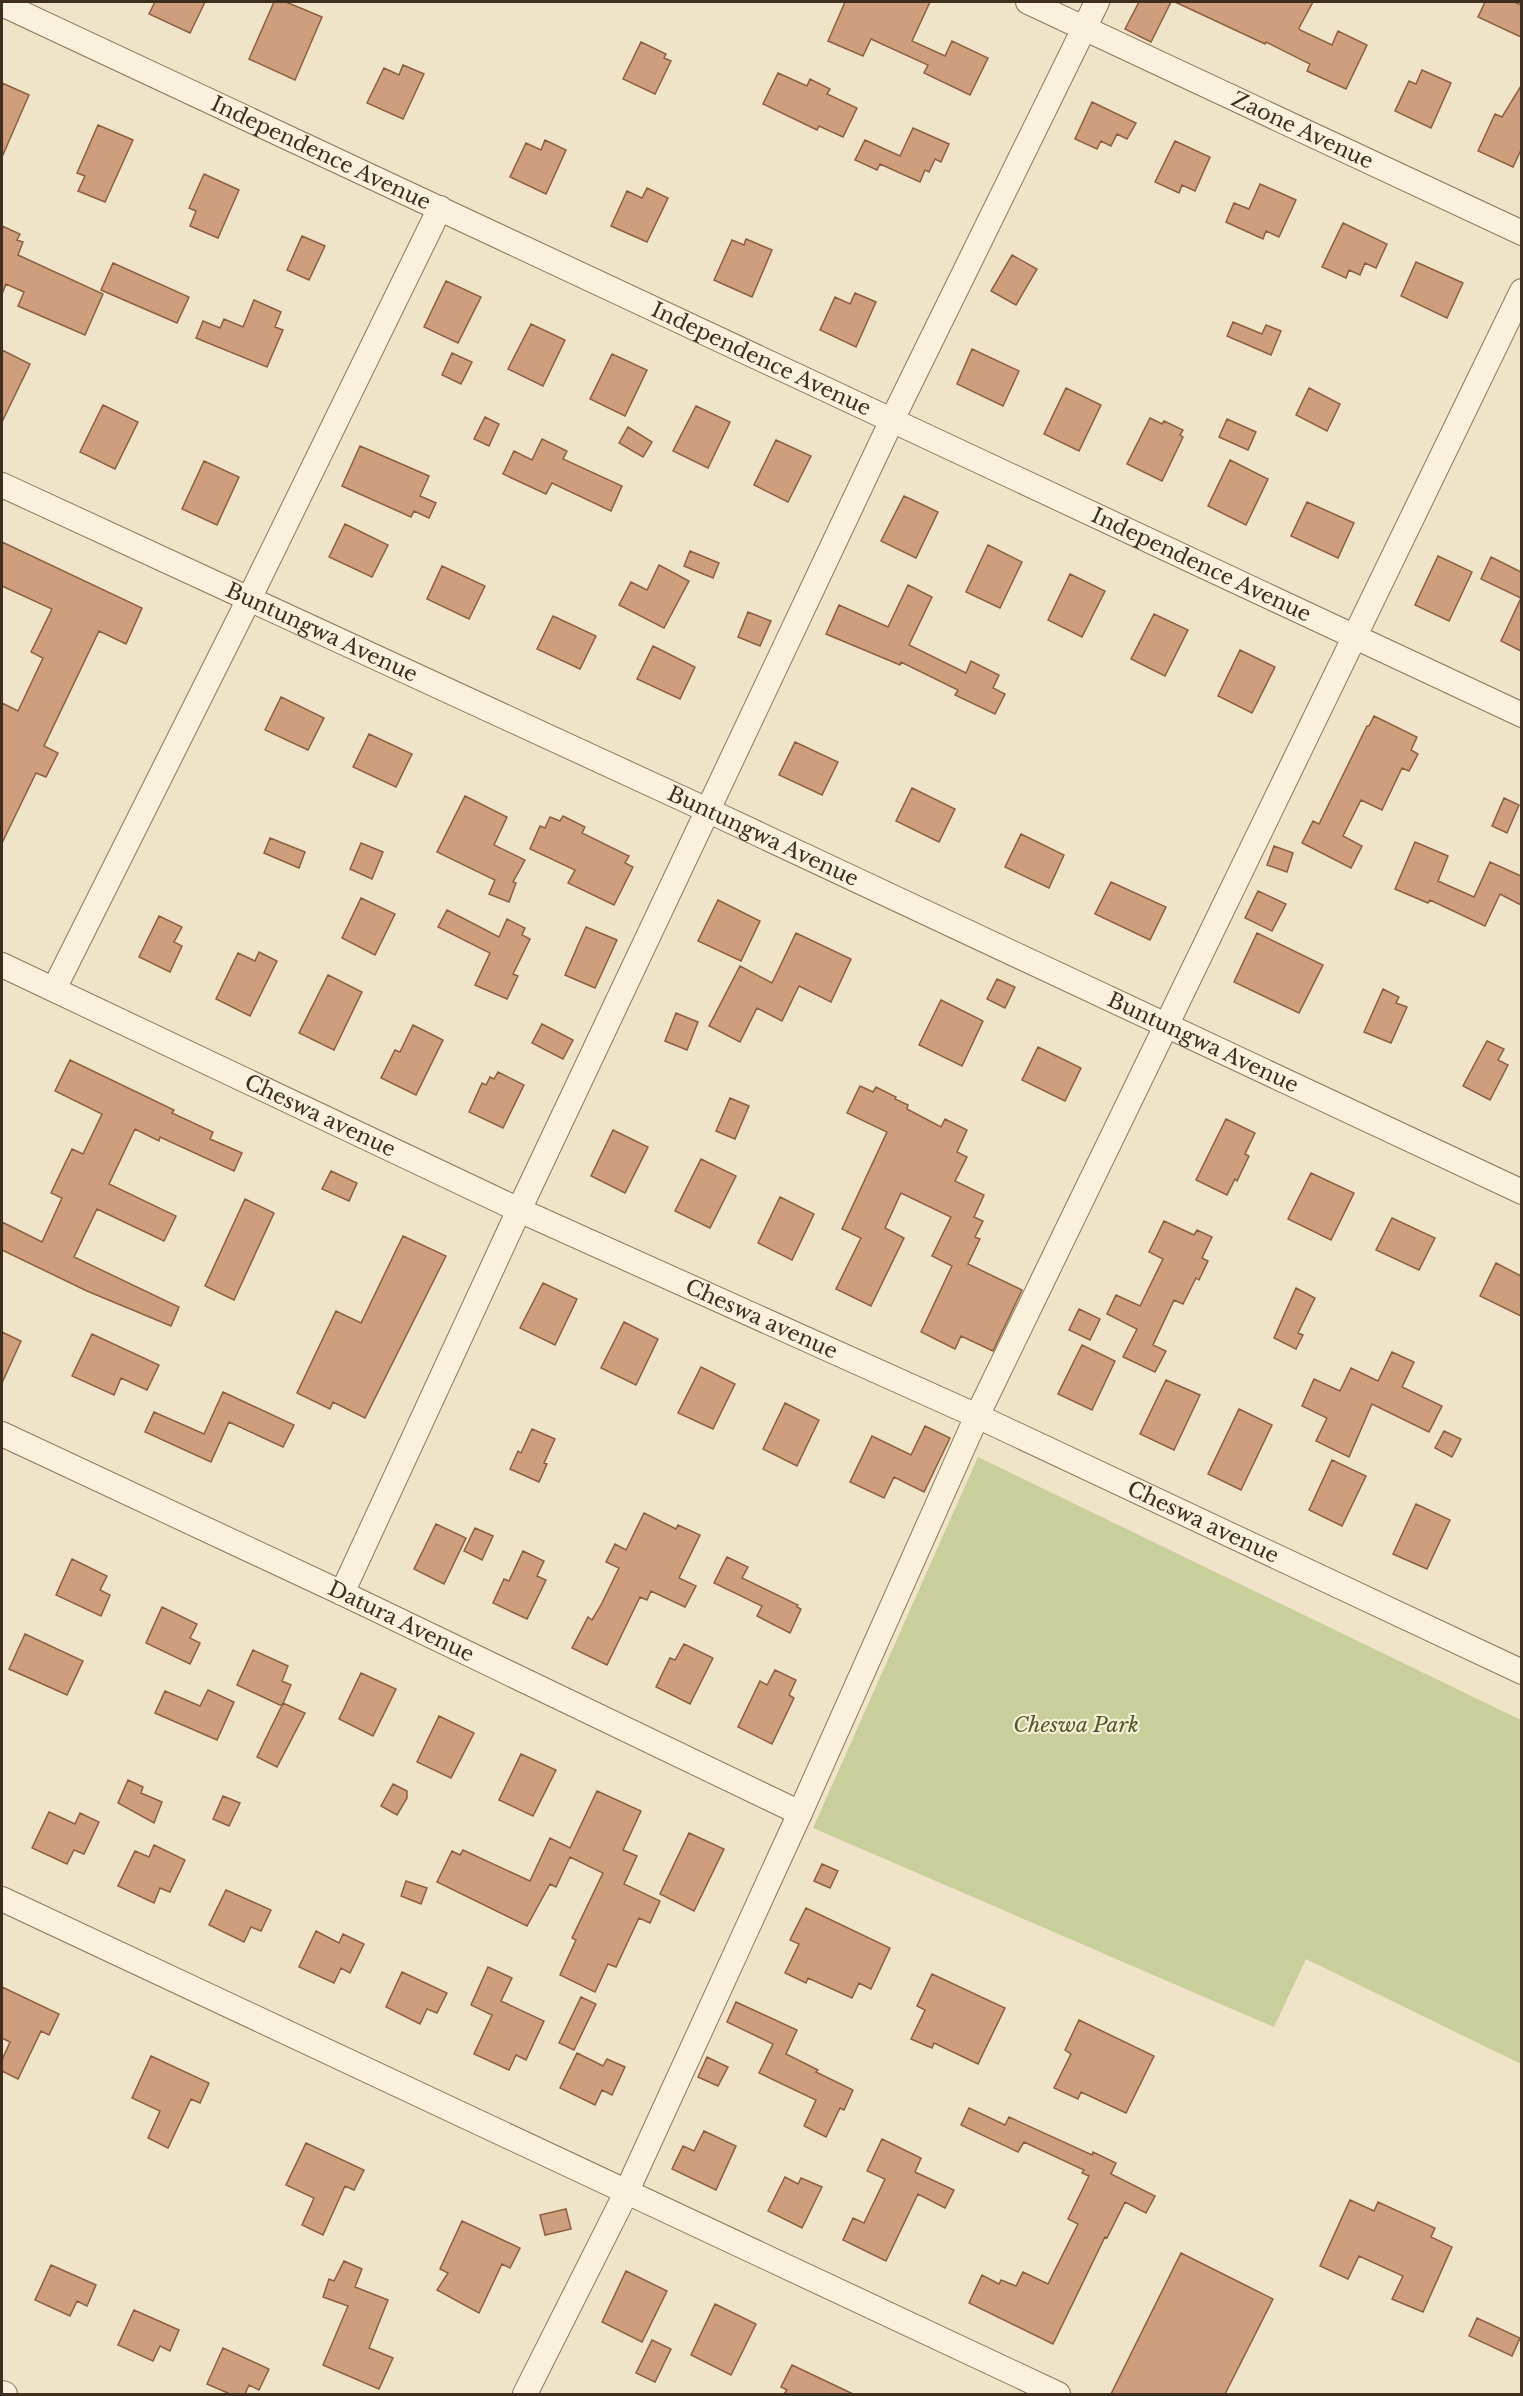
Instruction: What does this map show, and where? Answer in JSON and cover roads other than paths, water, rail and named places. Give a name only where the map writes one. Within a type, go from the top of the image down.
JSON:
[{"type":"street","name":"Zaone Avenue","points":[[1028,2],[1091,11],[1521,233]]},
{"type":"street","name":"Independence Avenue","points":[[2,4],[1521,715]]},
{"type":"street","points":[[342,1593],[707,810],[892,420],[1091,11]]},
{"type":"street","points":[[54,989],[250,597],[440,208]]},
{"type":"street","points":[[525,2394],[626,2193],[800,1813],[977,1416],[1521,291]]},
{"type":"street","name":"Buntungwa Avenue","points":[[2,485],[250,597],[1521,1192]]},
{"type":"street","name":"Cheswa avenue","points":[[2,965],[519,1210],[977,1416],[1521,1672]]},
{"type":"street","name":"Datura Avenue","points":[[2,1434],[342,1593],[800,1813]]},
{"type":"street","points":[[2,1899],[1058,2394]]},
{"type":"park label","name":"Cheswa Park","points":[[1076,1725]]}]
